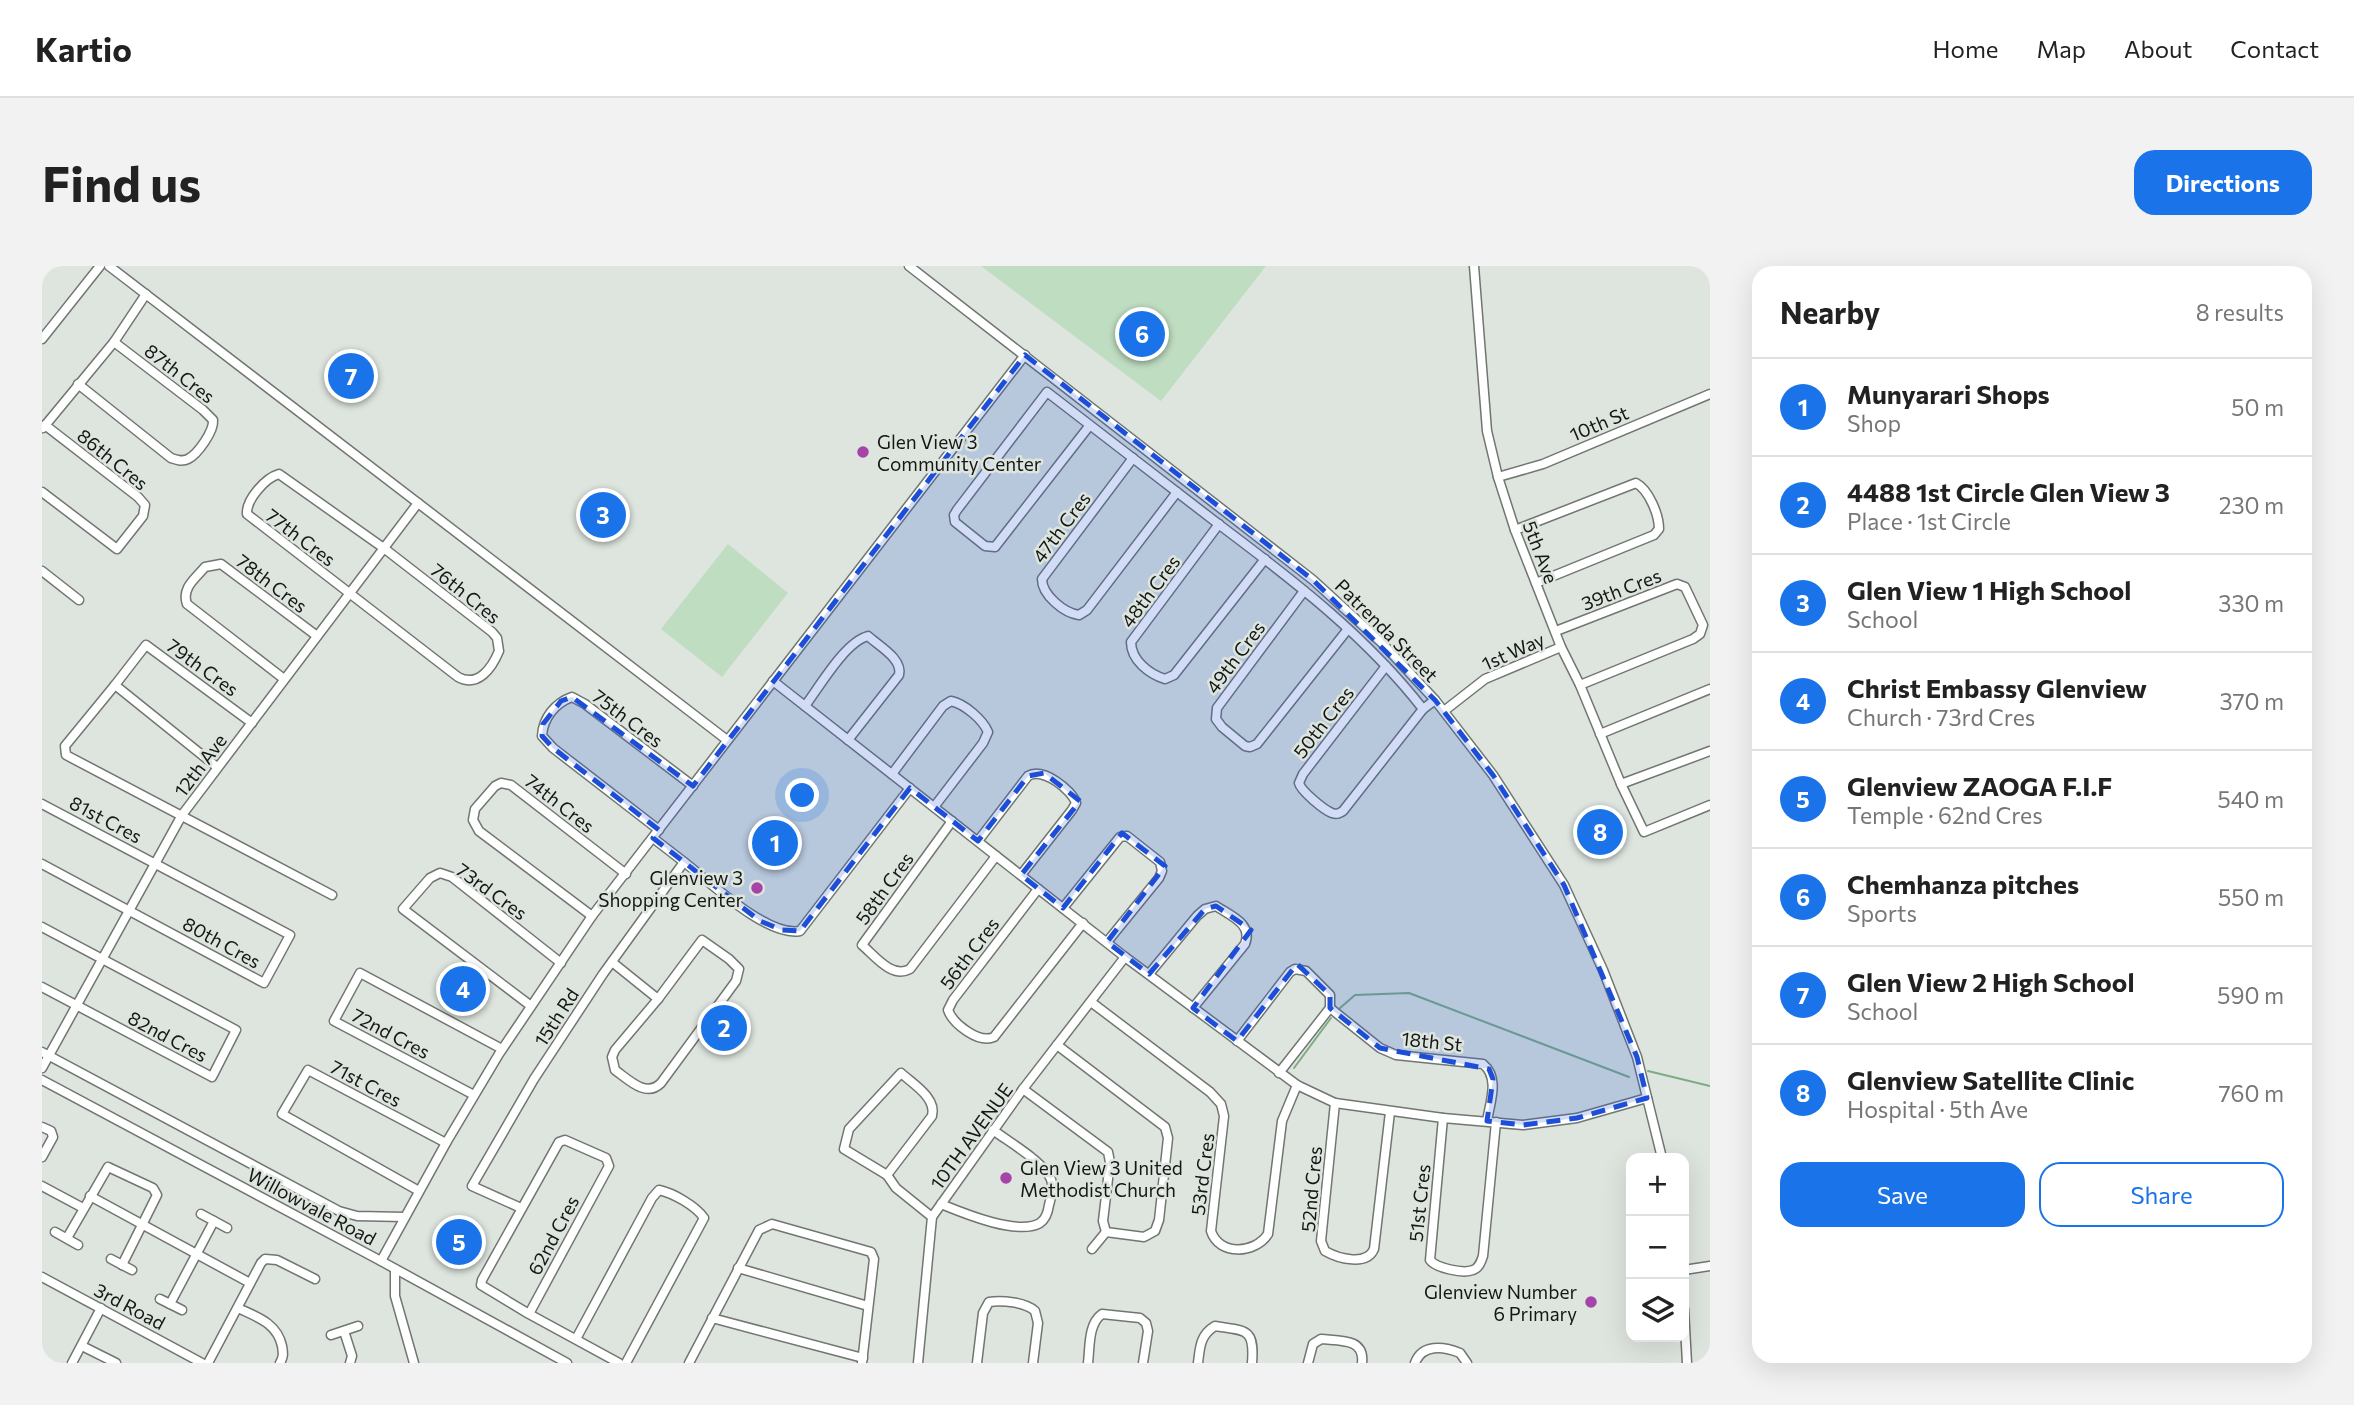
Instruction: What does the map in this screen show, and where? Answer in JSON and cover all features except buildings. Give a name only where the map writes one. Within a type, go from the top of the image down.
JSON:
[{"type":"street","points":[[42,339],[100,266]]},
{"type":"street","points":[[109,266],[727,740]]},
{"type":"street","name":"Patrenda Street","points":[[909,266],[1313,580],[1382,643],[1435,700],[1493,775],[1564,885],[1603,970],[1637,1057],[1661,1153]]},
{"type":"street","name":"5th Ave","points":[[1474,266],[1487,431],[1515,530],[1561,647],[1644,832],[1710,805]]},
{"type":"street","points":[[43,427],[114,342],[146,294]]},
{"type":"street","name":"87th Cres","points":[[78,384],[171,458],[178,460],[191,457],[211,432],[213,420],[114,342]]},
{"type":"street","points":[[381,1261],[502,1049],[592,916],[1025,355]]},
{"type":"street","points":[[1090,425],[995,547],[985,546],[955,522],[954,514],[1047,392],[1265,559],[1304,591],[1386,666],[1423,709],[1435,700]]},
{"type":"street","name":"10th St","points":[[1498,477],[1543,464],[1710,394]]},
{"type":"street","name":"86th Cres","points":[[42,492],[117,550],[144,516],[145,505],[138,497],[43,427]]},
{"type":"street","name":"47th Cres","points":[[1133,458],[1042,579],[1045,592],[1071,613],[1079,615],[1087,610],[1177,492]]},
{"type":"street","name":"77th Cres","points":[[350,593],[247,514],[247,506],[268,478],[279,474],[384,549]]},
{"type":"street","points":[[1515,530],[1636,483],[1645,490],[1658,521],[1659,529],[1654,536],[1536,583]]},
{"type":"street","name":"12th Ave","points":[[42,1068],[46,1054],[78,1006],[182,815],[418,503]]},
{"type":"street","name":"48th Cres","points":[[1219,524],[1131,642],[1135,657],[1157,676],[1165,679],[1174,675],[1265,559]]},
{"type":"street","name":"76th Cres","points":[[350,593],[458,677],[471,681],[482,677],[499,651],[497,638],[384,549]]},
{"type":"street","name":"78th Cres","points":[[284,679],[187,604],[186,589],[205,566],[221,564],[317,636]]},
{"type":"street","points":[[42,571],[79,600]]},
{"type":"street","name":"39th Cres","points":[[1556,631],[1677,584],[1685,587],[1703,625],[1700,634],[1693,639],[1580,685]]},
{"type":"street","name":"49th Cres","points":[[1304,591],[1217,708],[1216,719],[1222,727],[1245,746],[1258,744],[1348,629]]},
{"type":"street","points":[[804,706],[849,647],[868,636],[898,662],[901,669],[848,740]]},
{"type":"street","name":"79th Cres","points":[[115,685],[146,645],[252,723]]},
{"type":"street","name":"1st Way","points":[[1444,711],[1485,679],[1561,647]]},
{"type":"street","name":"50th Cres","points":[[1386,666],[1303,774],[1299,783],[1301,789],[1331,813],[1340,814],[1423,709]]},
{"type":"street","points":[[773,681],[1125,957],[1297,1085],[1335,1103],[1390,1112],[1523,1125],[1577,1118],[1647,1098]]},
{"type":"street","points":[[217,767],[115,685],[65,746],[65,755],[332,895]]},
{"type":"street","points":[[1600,734],[1710,688]]},
{"type":"street","name":"75th Cres","points":[[656,834],[553,748],[542,736],[543,724],[561,701],[572,697],[693,786]]},
{"type":"street","points":[[892,774],[943,706],[951,701],[957,702],[984,723],[988,732],[983,743],[934,807]]},
{"type":"street","points":[[1621,784],[1710,751]]},
{"type":"street","points":[[978,841],[1028,776],[1035,772],[1044,773],[1074,796],[1076,803],[1072,810],[1021,875]]},
{"type":"street","name":"74th Cres","points":[[592,916],[479,831],[473,820],[475,809],[495,786],[501,783],[510,785],[626,874]]},
{"type":"street","points":[[656,834],[684,862],[760,921],[791,933],[800,931],[910,788]]},
{"type":"street","name":"81st Cres","points":[[42,804],[155,863]]},
{"type":"street","name":"58th Cres","points":[[952,821],[862,945],[895,972],[902,974],[910,970],[996,856]]},
{"type":"street","points":[[1063,908],[1120,837],[1127,836],[1160,862],[1163,871],[1107,942]]},
{"type":"street","name":"15th Rd","points":[[521,1208],[472,1186],[534,1079],[612,962],[684,862]]},
{"type":"street","name":"80th Cres","points":[[130,910],[264,983],[289,935],[155,863]]},
{"type":"street","points":[[42,864],[130,910]]},
{"type":"street","name":"73rd Cres","points":[[531,1006],[403,909],[430,878],[440,873],[452,877],[561,962]]},
{"type":"street","name":"56th Cres","points":[[1038,889],[953,1000],[948,1010],[950,1017],[978,1038],[988,1040],[994,1037],[1083,923]]},
{"type":"street","points":[[1149,974],[1205,909],[1216,906],[1247,927],[1249,935],[1245,944],[1193,1008]]},
{"type":"street","points":[[42,927],[103,959]]},
{"type":"street","points":[[702,940],[739,969],[736,981],[662,1083],[649,1090],[637,1086],[615,1070],[612,1057],[658,999],[702,940]]},
{"type":"street","name":"10TH AVENUE","points":[[918,1363],[932,1217],[1023,1089],[1125,957]]},
{"type":"street","name":"82nd Cres","points":[[78,1006],[212,1077],[236,1030],[103,959]]},
{"type":"street","points":[[612,962],[658,999]]},
{"type":"street","points":[[1237,1041],[1286,977],[1295,969],[1306,971],[1326,990],[1332,1001],[1330,1008],[1279,1073]]},
{"type":"street","name":"72nd Cres","points":[[474,1095],[334,1021],[360,973],[502,1049]]},
{"type":"street","points":[[42,987],[78,1006]]},
{"type":"street","name":"53rd Cres","points":[[1091,1002],[1210,1092],[1221,1104],[1224,1116],[1211,1231],[1218,1244],[1247,1249],[1261,1243],[1268,1234],[1282,1121],[1297,1085]]},
{"type":"street","name":"18th St","points":[[1330,1008],[1380,1048],[1396,1055],[1483,1064],[1489,1069],[1493,1079],[1492,1122]]},
{"type":"street","points":[[1057,1045],[1158,1120],[1167,1132],[1159,1220],[1155,1231],[1144,1237],[1106,1232]]},
{"type":"street","points":[[46,1054],[339,1211],[357,1216],[404,1217]]},
{"type":"street","name":"71st Cres","points":[[419,1191],[282,1114],[308,1070],[446,1143]]},
{"type":"street","points":[[887,1175],[932,1116],[934,1109],[930,1100],[901,1073],[849,1129],[844,1149],[887,1175],[896,1188],[932,1217]]},
{"type":"street","name":"Willowvale Road","points":[[42,1080],[567,1363]]},
{"type":"street","points":[[1023,1089],[1108,1153],[1110,1162],[1102,1221],[1106,1232]]},
{"type":"street","name":"52nd Cres","points":[[1335,1103],[1321,1241],[1325,1251],[1342,1257],[1364,1260],[1372,1255],[1374,1249],[1390,1112]]},
{"type":"street","name":"51st Cres","points":[[1443,1118],[1429,1254],[1432,1264],[1437,1266],[1472,1271],[1478,1267],[1483,1256],[1492,1122]]},
{"type":"street","points":[[42,1127],[51,1131],[53,1137],[42,1157]]},
{"type":"street","points":[[941,1204],[999,1225],[1032,1226],[1043,1220],[1048,1213],[1052,1194],[1048,1174],[993,1130]]},
{"type":"street","name":"62nd Cres","points":[[561,1141],[568,1141],[608,1160],[609,1166],[529,1314],[481,1285],[482,1280],[561,1141]]},
{"type":"street","points":[[67,1238],[108,1167],[153,1188],[157,1195],[122,1265]]},
{"type":"street","points":[[42,1186],[83,1208]]},
{"type":"street","points":[[576,1339],[652,1198],[659,1190],[666,1192],[700,1212],[704,1218],[626,1363]]},
{"type":"street","points":[[90,1196],[250,1283]]},
{"type":"street","points":[[201,1214],[228,1228]]},
{"type":"street","points":[[170,1304],[214,1221]]},
{"type":"street","points":[[690,1363],[712,1318],[759,1230],[772,1224],[865,1248],[871,1252],[874,1259],[862,1361],[712,1318]]},
{"type":"street","points":[[55,1232],[78,1245]]},
{"type":"street","points":[[1092,1249],[1106,1232]]},
{"type":"street","points":[[208,1363],[261,1263],[270,1258],[315,1279]]},
{"type":"street","points":[[111,1259],[132,1270]]},
{"type":"street","points":[[1689,1269],[1710,1266]]},
{"type":"street","points":[[738,1268],[868,1306]]},
{"type":"street","points":[[395,1269],[395,1296],[414,1363]]},
{"type":"street","name":"3rd Road","points":[[42,1276],[202,1363]]},
{"type":"street","points":[[160,1299],[182,1310]]},
{"type":"street","points":[[978,1363],[983,1313],[989,1303],[995,1301],[1025,1305],[1035,1311],[1038,1323],[1033,1363]]},
{"type":"street","points":[[72,1363],[101,1308]]},
{"type":"street","points":[[238,1308],[260,1318],[275,1329],[282,1349],[283,1357],[280,1363]]},
{"type":"street","points":[[529,1314],[619,1363]]},
{"type":"street","points":[[1088,1363],[1094,1321],[1102,1314],[1140,1318],[1146,1322],[1148,1331],[1143,1363]]},
{"type":"street","points":[[331,1335],[358,1326]]},
{"type":"street","points":[[1198,1363],[1201,1340],[1206,1331],[1214,1326],[1243,1331],[1250,1336],[1254,1345],[1252,1363]]},
{"type":"street","points":[[344,1331],[352,1356],[351,1363]]},
{"type":"street","points":[[1308,1363],[1313,1344],[1321,1339],[1354,1343],[1360,1347],[1362,1363]]},
{"type":"street","points":[[1686,1342],[1687,1363]]},
{"type":"street","points":[[82,1346],[116,1363]]},
{"type":"street","points":[[1415,1363],[1422,1351],[1431,1348],[1460,1353],[1467,1363]]},
{"type":"highlighted area","points":[[1025,355],[1313,580],[1435,700],[1493,775],[1564,885],[1637,1057],[1647,1098],[1577,1118],[1523,1125],[1487,1121],[1493,1079],[1489,1069],[1380,1048],[1330,1008],[1330,995],[1297,964],[1237,1041],[1193,1008],[1251,930],[1216,906],[1205,909],[1149,974],[1107,942],[1165,866],[1122,833],[1063,908],[1021,875],[1080,801],[1044,773],[1028,776],[978,841],[910,788],[800,931],[782,930],[760,921],[653,838],[659,830],[553,748],[542,736],[543,724],[561,701],[572,697],[693,786]]},
{"type":"green space","points":[[981,266],[1266,266],[1161,401]]},
{"type":"green space","points":[[728,544],[788,593],[722,677],[661,629]]},
{"type":"waterway","points":[[1340,1008],[1355,995],[1409,993],[1629,1077]]},
{"type":"waterway","points":[[1294,1068],[1331,1018]]},
{"type":"waterway","points":[[1648,1071],[1710,1086]]},
{"type":"place","name":"Chemhanza pitches","points":[[1142,334]]},
{"type":"place","name":"Glen View 2 High School","points":[[351,376]]},
{"type":"place","name":"Glen View 3 Community Center","points":[[863,452]]},
{"type":"place","name":"Glen View 1 High School","points":[[603,515]]},
{"type":"place","name":"Glenview Satellite Clinic","points":[[1600,832]]},
{"type":"place","name":"Munyarari Shops","points":[[775,843]]},
{"type":"place","name":"Glenview 3 Shopping Center","points":[[757,888]]},
{"type":"place","name":"Christ Embassy Glenview","points":[[463,989]]},
{"type":"place","name":"4488 1st Circle Glen View 3","points":[[724,1028]]},
{"type":"place","name":"Glen View 3 United Methodist Church","points":[[1006,1178]]},
{"type":"place","name":"Glenview ZAOGA F.I.F","points":[[459,1242]]},
{"type":"place","name":"Glenview Number 6 Primary","points":[[1591,1302]]}]
